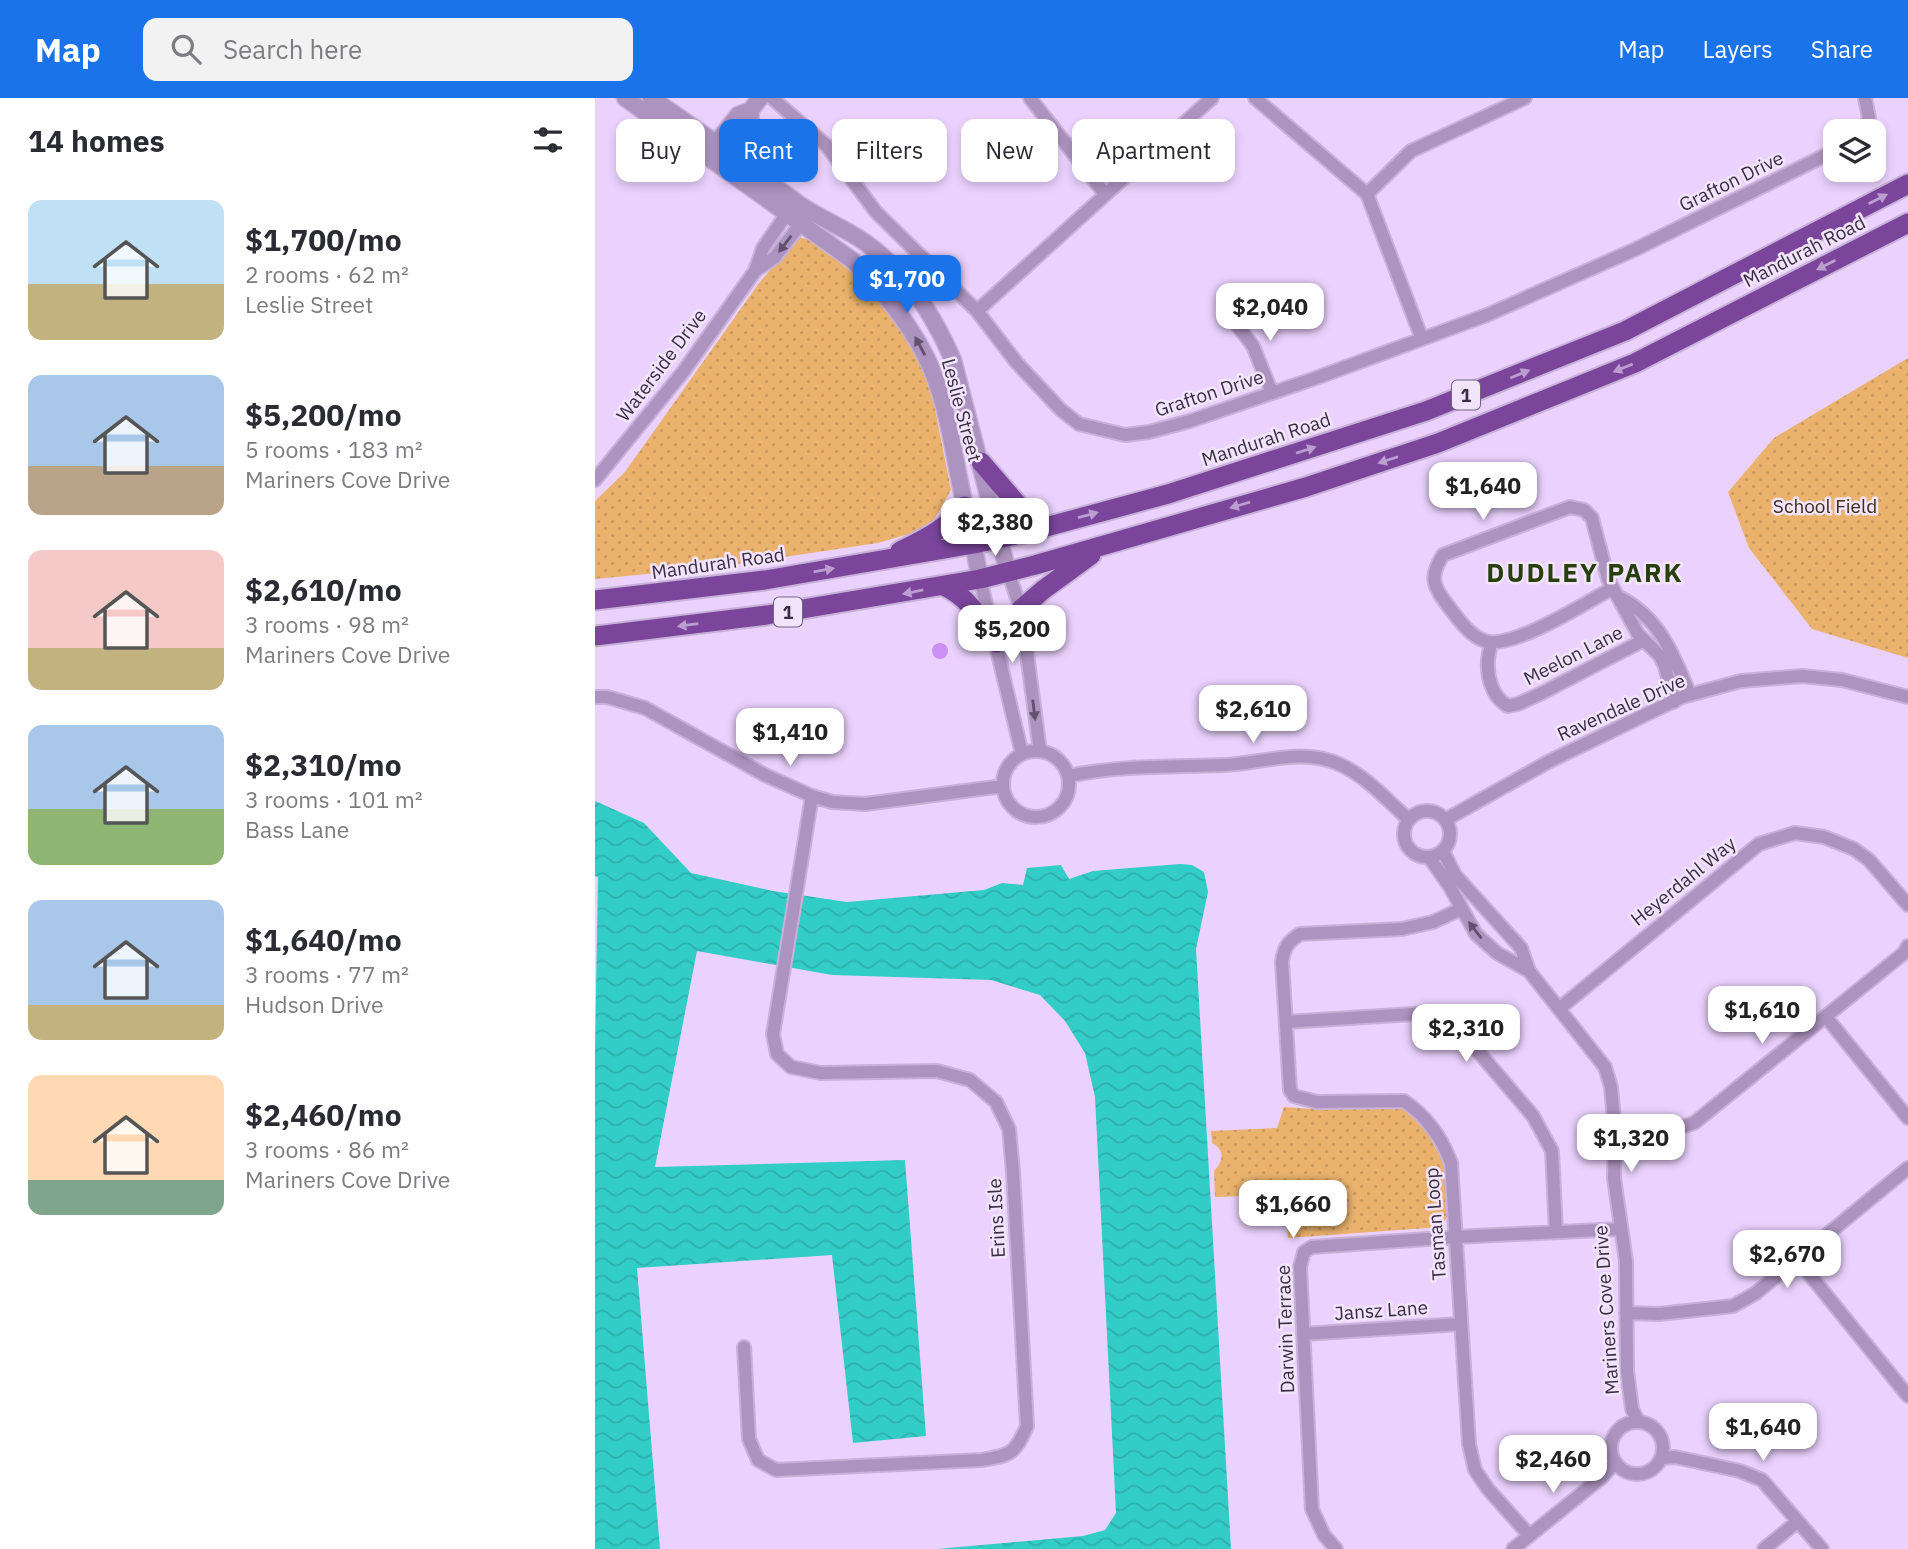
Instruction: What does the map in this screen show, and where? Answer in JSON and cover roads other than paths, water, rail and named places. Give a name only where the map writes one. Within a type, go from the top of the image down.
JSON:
[{"type":"highway","name":"Mandurah Road","points":[[595,600],[765,580],[974,544],[1168,494],[1426,411],[1625,331],[1908,184]]},
{"type":"highway","name":"Mandurah Road","points":[[595,636],[767,615],[980,579],[1306,487],[1450,439],[1635,363],[1908,223]]},
{"type":"highway","points":[[981,462],[1025,513],[1045,527]]},
{"type":"highway","points":[[883,560],[933,535],[952,522],[965,506]]},
{"type":"highway","points":[[1021,610],[1043,590],[1104,546]]},
{"type":"highway","points":[[944,586],[959,593],[971,605],[996,643]]},
{"type":"street","name":"Leslie Street","points":[[625,98],[713,162],[805,218],[883,292],[916,337],[939,391],[980,579]]},
{"type":"street","name":"Leslie Street","points":[[651,98],[719,144]]},
{"type":"street","name":"Grafton Drive","points":[[772,98],[826,145],[876,212],[977,312],[1017,363],[1061,410],[1079,424],[1125,435],[1149,432],[1272,393],[1487,315],[1636,249],[1823,156]]},
{"type":"street","points":[[1030,98],[1105,194]]},
{"type":"street","points":[[977,312],[1212,98]]},
{"type":"street","points":[[1255,98],[1367,194],[1422,339]]},
{"type":"street","points":[[1367,194],[1411,151],[1524,98]]},
{"type":"street","points":[[1866,99],[1868,119]]},
{"type":"street","points":[[713,162],[719,154]]},
{"type":"street","name":"Leslie Street","points":[[762,182],[791,208]]},
{"type":"street","name":"Waterside Drive","points":[[595,480],[683,372],[755,271],[763,248],[791,208]]},
{"type":"street","name":"Leslie Street","points":[[805,218],[860,239],[892,265],[943,337],[953,360],[1008,572]]},
{"type":"street","name":"Waterside Drive","points":[[755,271],[775,257],[805,218]]},
{"type":"street","points":[[1230,316],[1253,346],[1272,393]]},
{"type":"street","points":[[1616,592],[1506,642],[1492,643],[1481,640],[1470,632],[1436,590],[1434,577],[1436,566],[1443,555],[1570,507],[1584,510],[1592,518],[1599,552],[1616,592],[1638,634],[1660,656],[1665,666],[1674,702]]},
{"type":"street","points":[[1008,572],[1021,610],[1040,751]]},
{"type":"street","points":[[980,579],[1022,754]]},
{"type":"street","points":[[1616,592],[1634,604],[1657,627],[1672,653],[1690,695]]},
{"type":"street","name":"Meelon Lane","points":[[1492,643],[1486,656],[1487,669],[1494,689],[1502,703],[1507,706],[1542,693],[1644,640]]},
{"type":"street","name":"Ravendale Drive","points":[[1445,820],[1548,762],[1674,702],[1741,681],[1802,676],[1842,680],[1908,697]]},
{"type":"street","points":[[595,697],[607,697],[645,708],[765,775],[832,802],[865,804],[1003,786]]},
{"type":"street","points":[[1040,751],[1052,755],[1063,764],[1069,776],[1069,789],[1064,802],[1055,812],[1042,817],[1028,816],[1016,810],[1007,800],[1003,786],[1006,772],[1022,754],[1040,751]]},
{"type":"street","points":[[1069,776],[1101,769],[1248,764],[1288,755],[1313,756],[1341,765],[1367,782],[1408,819]]},
{"type":"street","name":"Erins Isle","points":[[744,1347],[749,1439],[758,1460],[776,1470],[982,1460],[1007,1456],[1020,1444],[1027,1426],[1009,1129],[996,1102],[970,1080],[937,1071],[821,1073],[791,1067],[776,1054],[773,1034],[812,796]]},
{"type":"street","points":[[1426,811],[1436,813],[1445,820],[1450,832],[1443,850],[1429,857],[1414,853],[1406,842],[1404,832],[1408,819],[1426,811]]},
{"type":"street","name":"Heyerdahl Way","points":[[1560,1008],[1759,844],[1795,833],[1824,837],[1854,849],[1869,860],[1908,905]]},
{"type":"street","name":"Mariners Cove Drive","points":[[1443,850],[1466,890],[1521,948],[1529,971]]},
{"type":"street","name":"Mariners Cove Drive","points":[[1429,857],[1450,887],[1476,934],[1491,948],[1529,971],[1605,1067],[1611,1087],[1615,1131],[1614,1178],[1626,1261],[1627,1371],[1632,1409],[1638,1422]]},
{"type":"street","name":"Tasman Loop","points":[[1461,909],[1433,922],[1402,929],[1300,934],[1289,941],[1283,950],[1282,962],[1290,1090],[1294,1096],[1317,1102],[1404,1101],[1415,1108],[1433,1128],[1447,1150],[1451,1163],[1469,1444],[1475,1470],[1487,1489],[1529,1535]]},
{"type":"street","points":[[1615,1131],[1669,1130],[1695,1123],[1904,953],[1908,946]]},
{"type":"street","points":[[1286,1022],[1429,1013],[1443,1018],[1459,1029],[1533,1116],[1552,1151],[1556,1232]]},
{"type":"street","points":[[1826,1017],[1908,1118]]},
{"type":"street","points":[[1626,1313],[1659,1314],[1733,1306],[1756,1293],[1908,1168]]},
{"type":"street","name":"Darwin Terrace","points":[[1336,1549],[1324,1535],[1312,1509],[1300,1266],[1304,1252],[1312,1247],[1621,1229]]},
{"type":"street","points":[[1797,1259],[1908,1396]]},
{"type":"street","name":"Jansz Lane","points":[[1303,1334],[1461,1324]]},
{"type":"street","points":[[1630,1422],[1638,1422],[1654,1427],[1663,1441],[1662,1458],[1652,1471],[1636,1475],[1627,1473],[1615,1462],[1610,1447],[1616,1432],[1630,1422]]},
{"type":"street","points":[[1662,1458],[1675,1457],[1740,1471],[1762,1480],[1822,1549]]},
{"type":"street","points":[[1513,1549],[1602,1477],[1615,1462]]},
{"type":"street","points":[[1764,1549],[1798,1521]]},
{"type":"water","points":[[595,801],[644,823],[691,873],[773,891],[847,902],[984,890],[1002,883],[1023,885],[1027,868],[1061,865],[1069,879],[1093,871],[1180,864],[1192,865],[1204,872],[1208,892],[1196,949],[1231,1549],[937,1549],[1083,1536],[1105,1530],[1116,1513],[1095,1097],[1085,1053],[1065,1021],[1040,995],[991,980],[832,975],[697,951],[655,1167],[905,1160],[926,1436],[853,1443],[832,1255],[637,1268],[660,1549],[595,1549],[595,1051],[598,877],[595,876]]},
{"type":"district","name":"DUDLEY PARK","points":[[1585,572]]},
{"type":"park label","name":"School Field","points":[[1825,506]]}]
